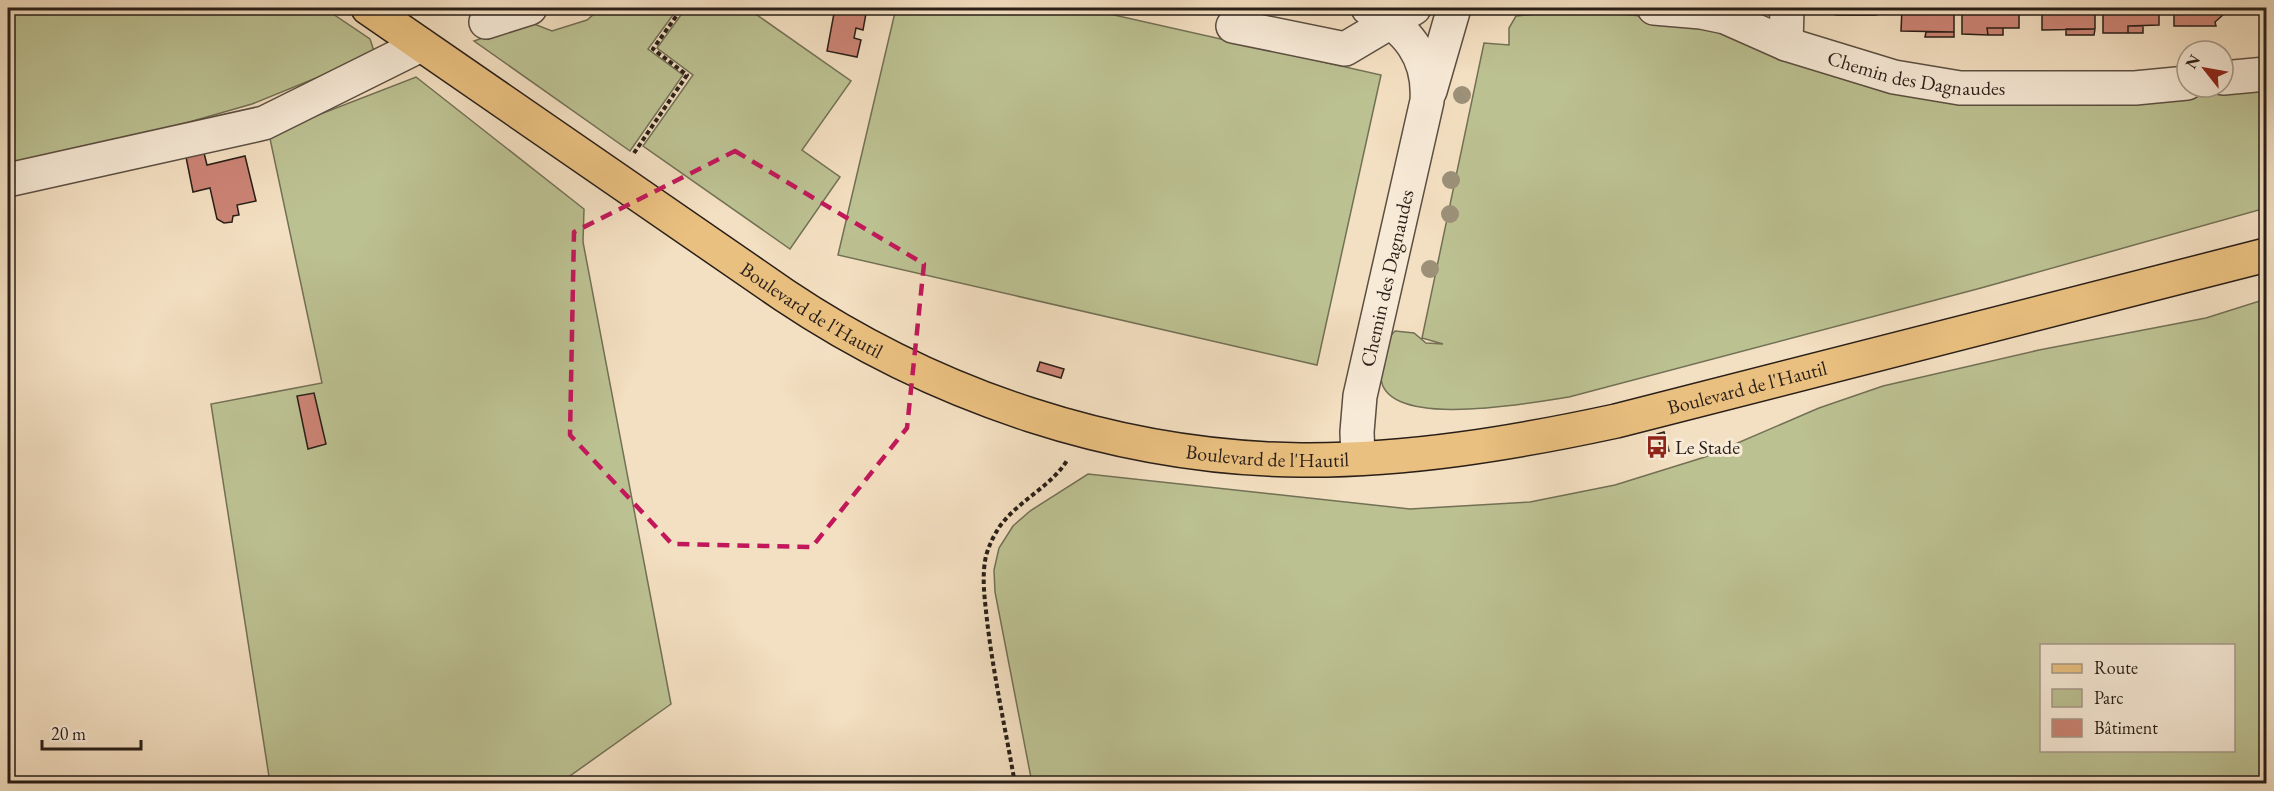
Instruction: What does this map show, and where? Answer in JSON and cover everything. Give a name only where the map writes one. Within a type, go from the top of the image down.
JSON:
[{"type":"main road","name":"Boulevard de l'Hautil","points":[[368,8],[827,324],[868,347],[947,383],[1050,422],[1128,442],[1247,458],[1302,460],[1358,458],[1487,445],[1542,436],[1616,421],[2266,255]]},
{"type":"street","points":[[486,22],[530,8]]},
{"type":"street","name":"Chemin des Dagnaudes","points":[[1358,458],[1357,432],[1360,396],[1427,101],[1454,8]]},
{"type":"street","name":"Chemin des Dagnaudes","points":[[1654,8],[1701,12],[1725,17],[1786,44],[1894,76],[1960,88],[2135,88],[2175,83]]},
{"type":"street","points":[[1786,44],[1787,8]]},
{"type":"street","points":[[1233,26],[1345,49],[1391,12]]},
{"type":"street","name":"Chemin des Dagnaudes","points":[[1391,12],[1423,60],[1429,82],[1427,101]]},
{"type":"street","points":[[8,180],[264,123],[421,45]]},
{"type":"street","points":[[2235,77],[2266,74]]},
{"type":"path","points":[[630,158],[687,75],[653,49],[682,8]]},
{"type":"path","points":[[1015,783],[989,637],[983,582],[986,557],[992,538],[1011,513],[1056,476],[1069,456],[1080,430]]},
{"type":"highlighted area","points":[[735,151],[924,264],[907,428],[812,547],[672,544],[570,435],[574,232]]},
{"type":"green space","points":[[8,8],[324,8],[370,39],[375,54],[252,104],[8,174]]},
{"type":"green space","points":[[601,8],[678,8],[648,49],[683,75],[630,151],[474,41],[529,22],[552,31],[587,20]]},
{"type":"green space","points":[[686,8],[747,8],[851,81],[802,150],[840,177],[790,249],[643,146],[693,75],[657,48]]},
{"type":"green space","points":[[896,8],[1083,8],[1381,75],[1317,365],[838,255]]},
{"type":"green space","points":[[1579,10],[1703,22],[1785,54],[2135,99],[2175,94],[2175,99],[2235,99],[2235,87],[2266,83],[2266,208],[1981,288],[1569,397],[1525,404],[1461,409],[1430,408],[1404,403],[1386,391],[1381,373],[1386,344],[1395,331],[1414,333],[1426,343],[1443,344],[1422,338],[1484,43],[1509,45],[1509,28],[1516,16]]},
{"type":"green space","points":[[416,77],[584,209],[583,242],[671,704],[560,783],[270,783],[211,404],[322,383],[269,134]]},
{"type":"green space","points":[[2266,299],[2266,783],[1032,783],[995,592],[994,570],[999,548],[1013,526],[1030,511],[1088,474],[1410,509],[1530,502],[1615,485],[1705,457],[1819,408],[1883,386],[2039,350],[2206,318]]},
{"type":"building","points":[[835,8],[867,8],[863,30],[856,28],[854,38],[861,40],[857,57],[827,51]]},
{"type":"building","points":[[1836,8],[1860,8],[1860,15],[1836,15]]},
{"type":"building","points":[[1860,8],[1876,8],[1876,15],[1860,15]]},
{"type":"building","points":[[1902,8],[1954,8],[1954,32],[1901,31]]},
{"type":"building","points":[[1962,8],[2019,8],[2019,28],[1987,28],[1988,35],[1962,34]]},
{"type":"building","points":[[2042,8],[2095,8],[2095,29],[2042,30]]},
{"type":"building","points":[[2103,8],[2159,8],[2159,25],[2128,26],[2128,33],[2103,33]]},
{"type":"building","points":[[2174,8],[2219,8],[2224,14],[2215,22],[2216,26],[2174,26]]},
{"type":"building","points":[[2128,26],[2143,26],[2143,33],[2128,33]]},
{"type":"building","points":[[1987,28],[2003,28],[2003,35],[1988,35]]},
{"type":"building","points":[[2066,29],[2095,29],[2094,35],[2066,35]]},
{"type":"building","points":[[1926,32],[1954,32],[1954,37],[1925,37]]},
{"type":"building","points":[[204,153],[207,165],[245,156],[256,201],[237,205],[239,215],[233,216],[232,222],[224,223],[217,219],[210,188],[193,192],[186,157]]},
{"type":"building","points":[[1040,362],[1064,369],[1061,378],[1037,371]]},
{"type":"building","points":[[314,393],[326,444],[308,449],[297,396]]},
{"type":"building","points":[[1664,432],[1669,451],[1662,453],[1657,434]]},
{"type":"place","name":"Le Stade","points":[[1657,447]]}]
